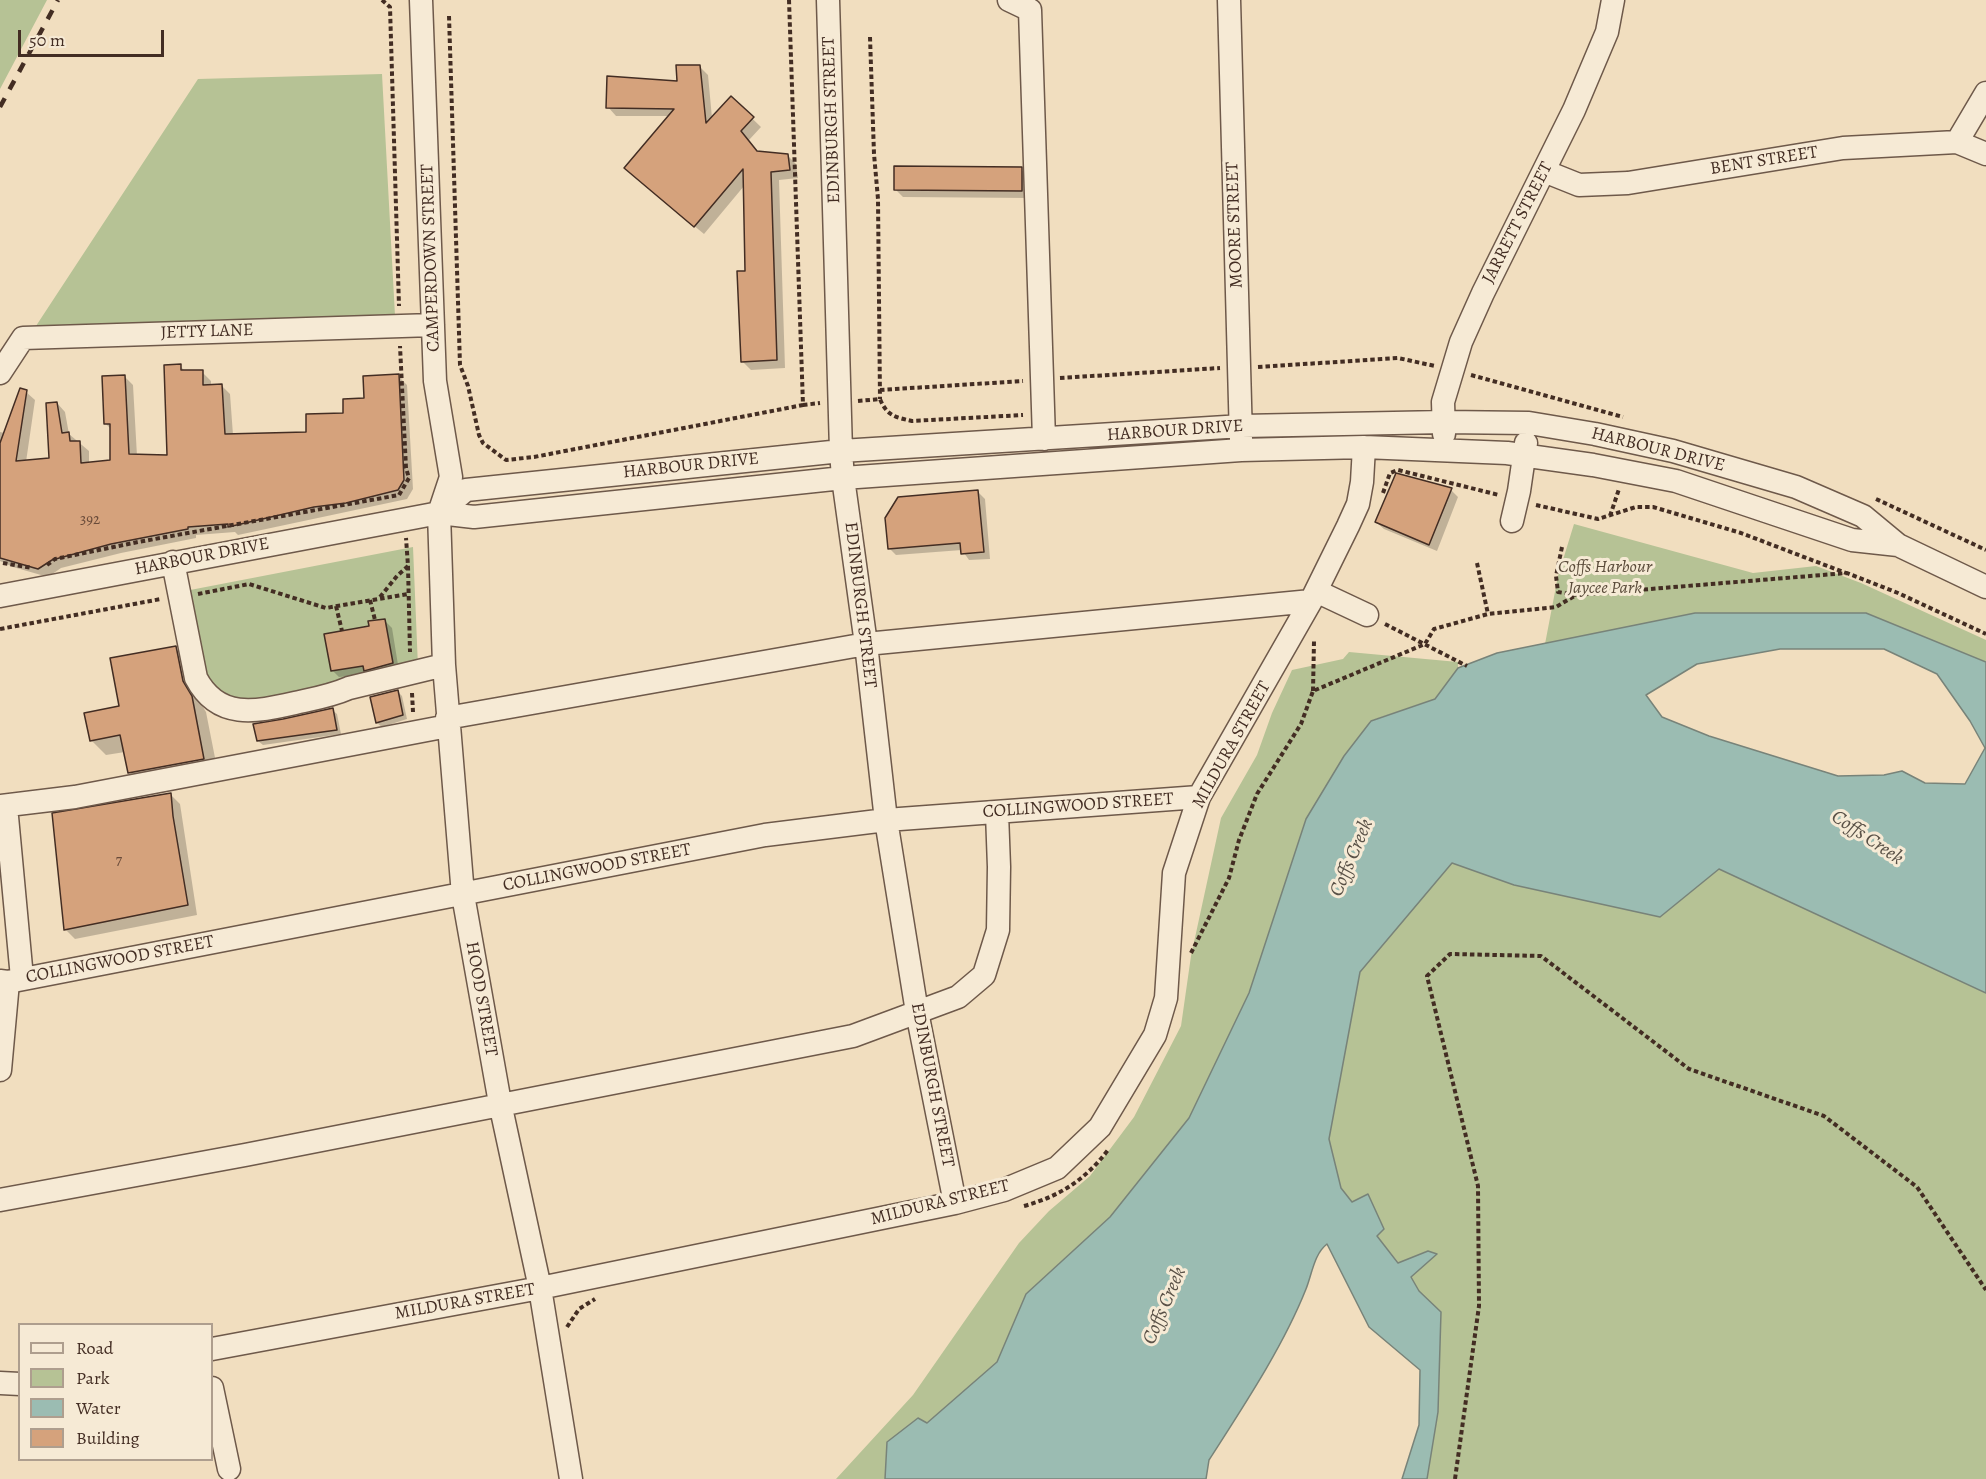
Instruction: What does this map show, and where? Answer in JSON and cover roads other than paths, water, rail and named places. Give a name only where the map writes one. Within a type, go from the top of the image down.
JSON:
[{"type":"street","name":"CAMPERDOWN STREET","points":[[421,0],[435,381],[451,477],[440,513]]},
{"type":"street","name":"EDINBURGH STREET","points":[[828,0],[843,478],[866,644],[886,820],[917,1012],[955,1203]]},
{"type":"street","points":[[1009,0],[1030,10],[1044,439]]},
{"type":"street","name":"MOORE STREET","points":[[1229,0],[1242,426],[1240,450]]},
{"type":"street","name":"JARRETT STREET","points":[[1444,451],[1443,402],[1461,342],[1483,292],[1574,110],[1607,32],[1613,0]]},
{"type":"street","points":[[1958,142],[1986,93]]},
{"type":"street","name":"BENT STREET","points":[[1544,171],[1579,185],[1628,183],[1843,148],[1958,142],[1986,154]]},
{"type":"street","name":"JETTY LANE","points":[[0,373],[23,338],[433,325]]},
{"type":"street","name":"HARBOUR DRIVE","points":[[440,513],[466,490],[841,451],[1242,426],[1444,422],[1529,423],[1673,451],[1796,487],[1863,516],[1898,545],[1986,587]]},
{"type":"street","points":[[1514,510],[1529,423]]},
{"type":"street","name":"HARBOUR DRIVE","points":[[0,596],[440,513],[474,517],[843,478],[1240,450],[1364,447],[1524,455],[1676,481],[1852,540],[1898,545]]},
{"type":"street","name":"MILDURA STREET","points":[[213,1349],[540,1288],[955,1203],[1004,1190],[1057,1168],[1100,1127],[1155,1035],[1166,998],[1174,873],[1199,797],[1314,596],[1358,504],[1364,447]]},
{"type":"street","name":"HOOD STREET","points":[[440,513],[444,665],[463,895],[500,1103],[540,1288],[571,1479]]},
{"type":"street","points":[[173,562],[196,678],[206,694],[229,708],[267,710],[335,695],[349,688],[444,665]]},
{"type":"street","points":[[0,1070],[10,980],[3,806],[75,797],[448,722],[866,644],[1314,596],[1367,615]]},
{"type":"street","name":"COLLINGWOOD STREET","points":[[10,980],[463,895],[765,835],[886,820],[1199,797]]},
{"type":"street","points":[[0,1200],[244,1155],[500,1103],[853,1036],[958,997],[984,975],[998,930],[997,813]]},
{"type":"street","points":[[0,1383],[18,1384]]},
{"type":"street","points":[[213,1393],[229,1469]]},
{"type":"water","name":"Coffs Creek","points":[[1695,613],[1866,613],[1986,662],[1986,993],[1719,869],[1660,917],[1514,885],[1452,863],[1360,972],[1329,1139],[1341,1188],[1352,1202],[1368,1194],[1384,1229],[1377,1236],[1398,1263],[1428,1251],[1437,1254],[1411,1277],[1419,1291],[1441,1312],[1438,1412],[1427,1479],[1402,1479],[1419,1425],[1420,1370],[1369,1327],[1327,1244],[1316,1259],[1297,1311],[1274,1355],[1209,1460],[1206,1479],[885,1479],[887,1442],[918,1418],[927,1423],[997,1362],[1026,1294],[1110,1217],[1189,1118],[1249,993],[1306,819],[1344,756],[1371,721],[1435,699],[1458,668],[1497,653]],"holes":[[[1780,649],[1884,649],[1937,674],[1970,721],[1985,748],[1965,784],[1925,783],[1902,771],[1884,775],[1838,776],[1709,736],[1662,717],[1646,695],[1697,664]]]},
{"type":"railway","points":[[0,107],[58,0]]},
{"type":"park label","name":"Coffs Harbour Jaycee Park","points":[[1605,578]]}]
